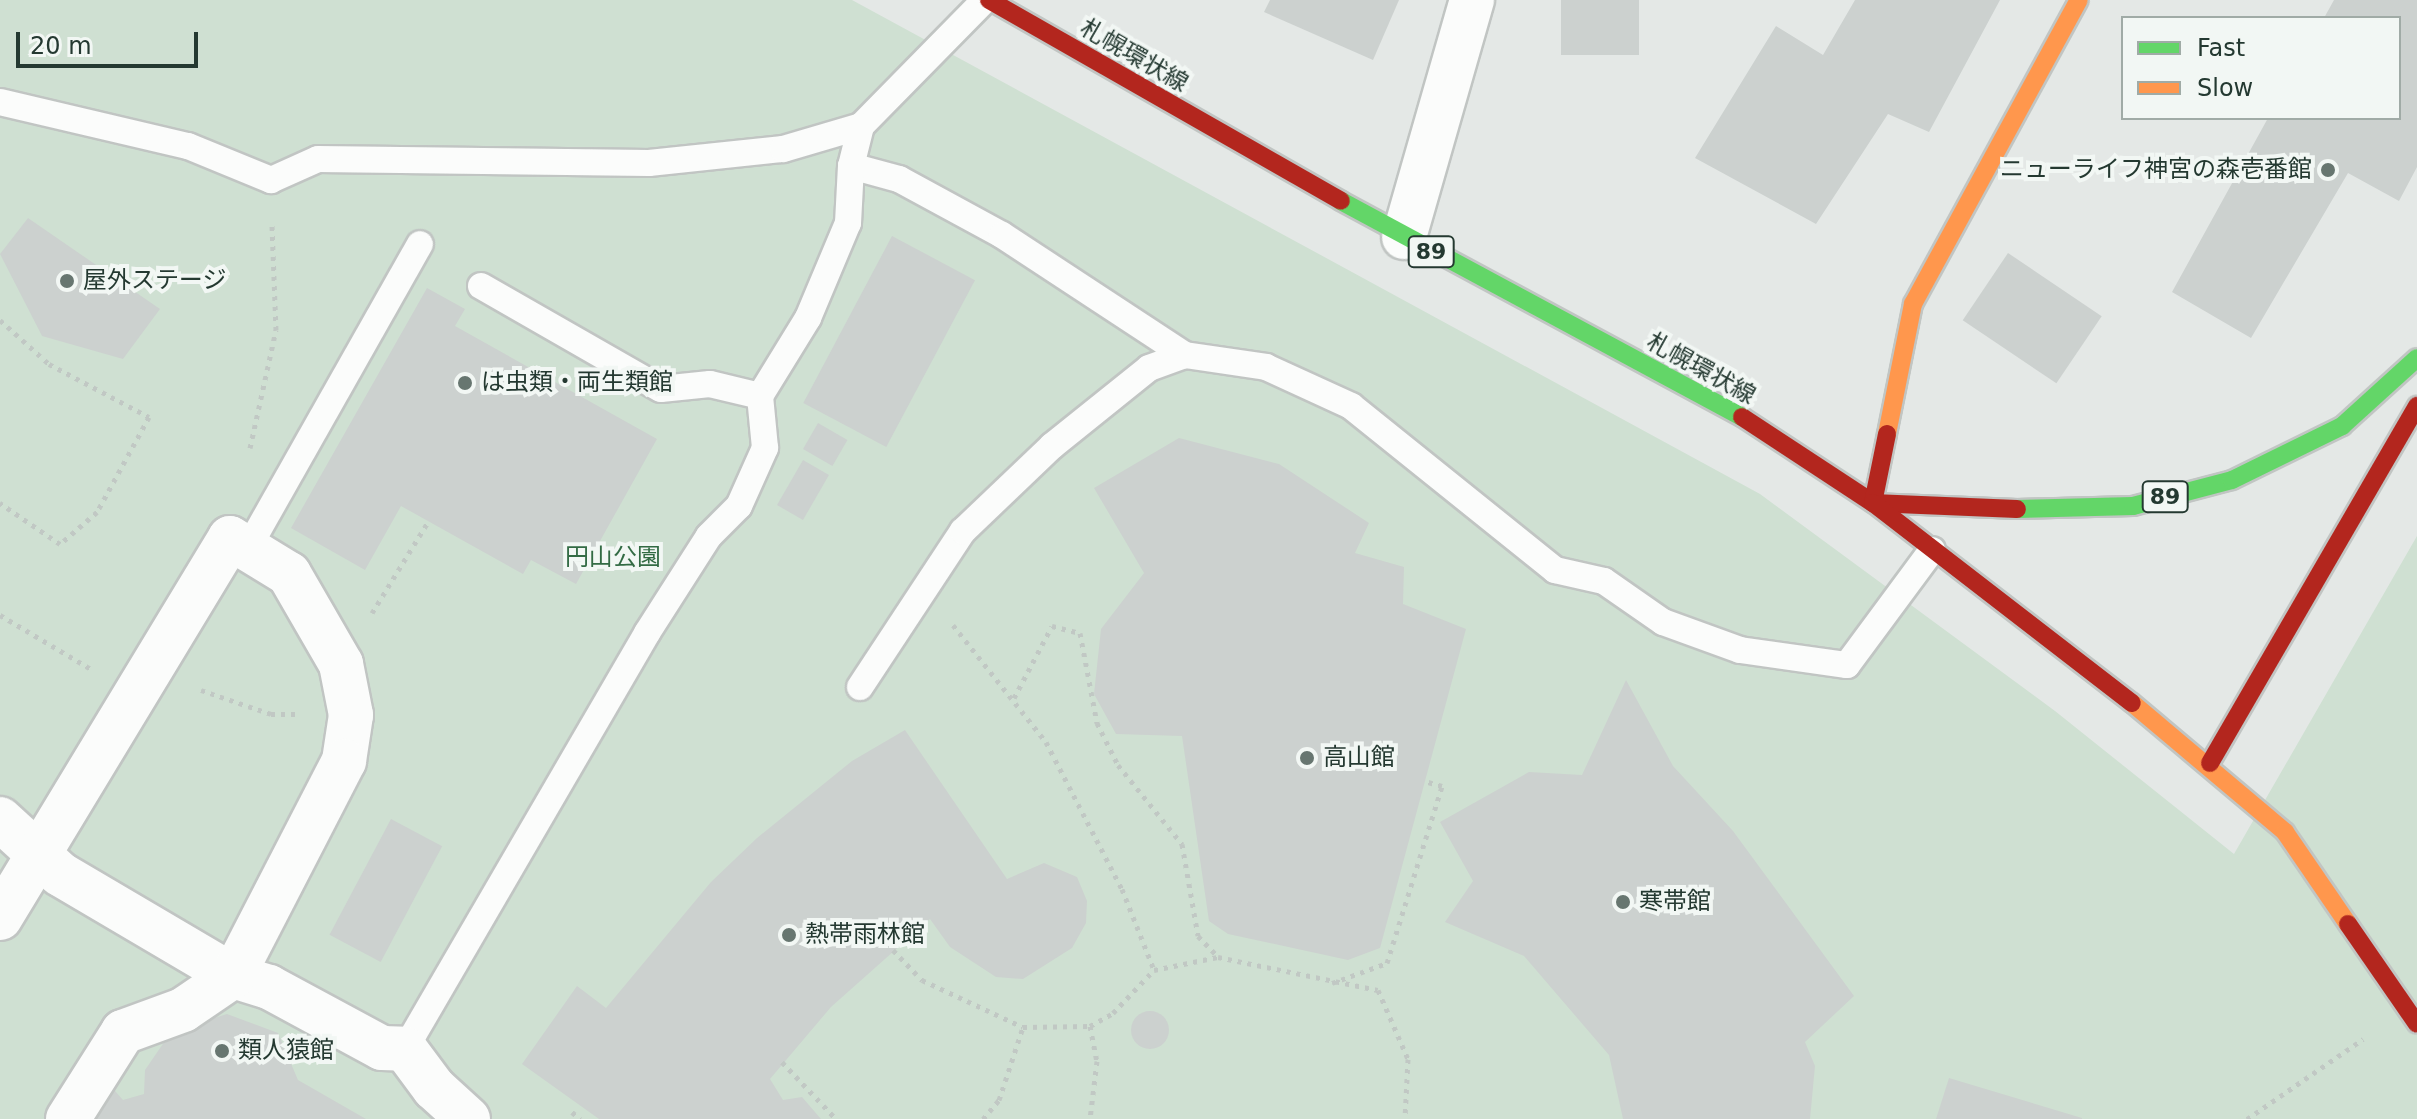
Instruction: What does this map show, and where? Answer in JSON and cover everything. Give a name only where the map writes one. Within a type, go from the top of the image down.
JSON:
[{"type":"street","name":"札幌環状線","points":[[987,0],[1404,237],[1739,415],[1873,503],[2210,763],[2285,832],[2412,1016]]},
{"type":"street","points":[[1404,237],[1472,0]]},
{"type":"street","points":[[1873,503],[1913,304],[2079,0]]},
{"type":"street","name":"89","points":[[1873,503],[2034,510],[2133,506],[2232,480],[2342,426],[2417,358]]},
{"type":"street","points":[[2210,763],[2417,406]]},
{"type":"street","points":[[0,918],[145,681],[239,543],[289,574],[341,664],[351,715],[344,761],[233,976],[183,1010],[123,1032],[68,1119]]},
{"type":"street","points":[[0,819],[60,874],[233,976],[269,987],[382,1048],[405,1049],[434,1088],[468,1119]]},
{"type":"lane","points":[[0,102],[188,146],[271,180],[318,159],[649,163],[783,149],[861,126],[987,0]]},
{"type":"lane","points":[[405,1049],[647,633],[709,536],[739,506],[765,448],[760,396],[808,318],[848,223],[851,166],[861,126]]},
{"type":"lane","points":[[851,166],[899,179],[1002,235],[1185,355],[1266,367],[1351,406],[1555,570],[1604,581],[1663,622],[1740,650],[1847,665],[1932,550]]},
{"type":"lane","points":[[239,543],[420,244]]},
{"type":"lane","points":[[481,286],[661,389],[710,384],[760,396]]},
{"type":"lane","points":[[860,687],[933,568],[1052,446],[1149,368],[1185,355]]},
{"type":"path","points":[[239,543],[276,330],[271,180]]},
{"type":"path","points":[[0,320],[49,364],[149,417],[97,512],[60,544],[0,503]]},
{"type":"path","points":[[341,664],[428,522]]},
{"type":"path","points":[[933,568],[949,621],[1014,698],[1046,742],[1122,889],[1154,970]]},
{"type":"path","points":[[0,615],[145,681],[271,714],[351,715]]},
{"type":"path","points":[[1014,698],[1052,626],[1080,633],[1097,723],[1118,765],[1182,844],[1198,936],[1218,957]]},
{"type":"path","points":[[1331,984],[1387,963],[1442,786],[1424,781]]},
{"type":"path","points":[[893,950],[922,980],[1023,1027],[1090,1026],[1113,1013],[1154,970],[1218,957],[1331,984],[1378,990],[1408,1059],[1405,1119]]},
{"type":"path","points":[[2247,1119],[2412,1016]]},
{"type":"path","points":[[1090,1026],[1097,1061],[1090,1119]]},
{"type":"path","points":[[983,1119],[999,1100],[1023,1027]]},
{"type":"path","points":[[782,1062],[836,1119]]},
{"type":"path","points":[[572,1112],[580,1119]]},
{"type":"green space","name":"円山公園","points":[[0,0],[852,0],[1760,494],[2055,711],[2234,854],[2417,536],[2417,1119],[0,1119]]},
{"type":"building","points":[[1270,0],[1399,0],[1373,60],[1264,12]]},
{"type":"building","points":[[1561,0],[1639,0],[1639,55],[1561,55]]},
{"type":"building","points":[[1855,0],[2000,0],[1929,132],[1888,114],[1816,224],[1695,158],[1776,26],[1823,55]]},
{"type":"building","name":"ニューライフ神宮の森壱番館","points":[[2334,0],[2417,0],[2417,167],[2399,201],[2348,173],[2251,338],[2172,292],[2267,120],[2401,120],[2401,16],[2325,16]]},
{"type":"building","name":"屋外ステージ","points":[[28,218],[160,309],[123,359],[42,336],[0,254]]},
{"type":"building","points":[[892,236],[975,280],[886,447],[803,403]]},
{"type":"building","points":[[2008,253],[2102,316],[2056,383],[1963,320]]},
{"type":"building","name":"は虫類・両生類館","points":[[427,288],[465,309],[455,326],[657,439],[576,584],[531,560],[523,574],[401,506],[365,570],[291,528]]},
{"type":"building","points":[[818,423],[847,440],[832,466],[803,449]]},
{"type":"building","name":"高山館","points":[[1179,438],[1279,464],[1369,523],[1355,553],[1404,567],[1403,604],[1466,629],[1380,948],[1348,960],[1228,934],[1209,921],[1182,736],[1116,734],[1094,694],[1101,629],[1144,573],[1094,488]]},
{"type":"building","points":[[803,460],[829,475],[803,520],[777,505]]},
{"type":"building","name":"寒帯館","points":[[1626,680],[1673,766],[1733,831],[1854,996],[1805,1042],[1815,1066],[1810,1119],[1623,1119],[1609,1055],[1524,956],[1445,922],[1473,881],[1440,822],[1529,772],[1582,775]]},
{"type":"building","name":"熱帯雨林館","points":[[905,730],[1007,879],[1044,863],[1077,877],[1087,901],[1086,923],[1072,948],[1023,979],[996,977],[950,947],[930,919],[831,1007],[770,1079],[783,1100],[802,1097],[821,1119],[599,1119],[522,1064],[577,986],[606,1008],[711,882],[757,838],[852,761]]},
{"type":"building","points":[[391,819],[442,846],[381,962],[329,935]]},
{"type":"building","points":[[1150,1011],[1164,1016],[1169,1030],[1164,1044],[1150,1049],[1136,1044],[1131,1030],[1136,1016]]},
{"type":"building","name":"類人猿館","points":[[227,1014],[278,1033],[298,1080],[366,1119],[88,1119],[108,1083],[123,1100],[144,1094],[145,1070],[171,1032]]},
{"type":"building","points":[[1949,1078],[2082,1118],[2082,1119],[1936,1119]]},
{"type":"traffic: fast","points":[[1341,201],[1742,417]]},
{"type":"traffic: fast","points":[[2017,509],[2133,506],[2232,480],[2342,426],[2417,358]]},
{"type":"traffic: slow","points":[[1887,434],[1913,304],[2079,0]]},
{"type":"traffic: slow","points":[[2132,703],[2285,832],[2348,924]]},
{"type":"traffic: jam","points":[[989,0],[1341,201]]},
{"type":"traffic: jam","points":[[2210,763],[2417,406]]},
{"type":"traffic: jam","points":[[1742,417],[1873,503],[2017,509]]},
{"type":"traffic: jam","points":[[1887,434],[1873,503],[2132,703]]},
{"type":"traffic: jam","points":[[2348,924],[2417,1024]]},
{"type":"place","name":"ニューライフ神宮の森壱番館","points":[[2328,170]]},
{"type":"place","name":"屋外ステージ","points":[[67,281]]},
{"type":"place","name":"は虫類・両生類館","points":[[465,383]]},
{"type":"place","name":"高山館","points":[[1307,758]]},
{"type":"place","name":"寒帯館","points":[[1623,902]]},
{"type":"place","name":"熱帯雨林館","points":[[789,935]]},
{"type":"place","name":"類人猿館","points":[[222,1051]]}]
